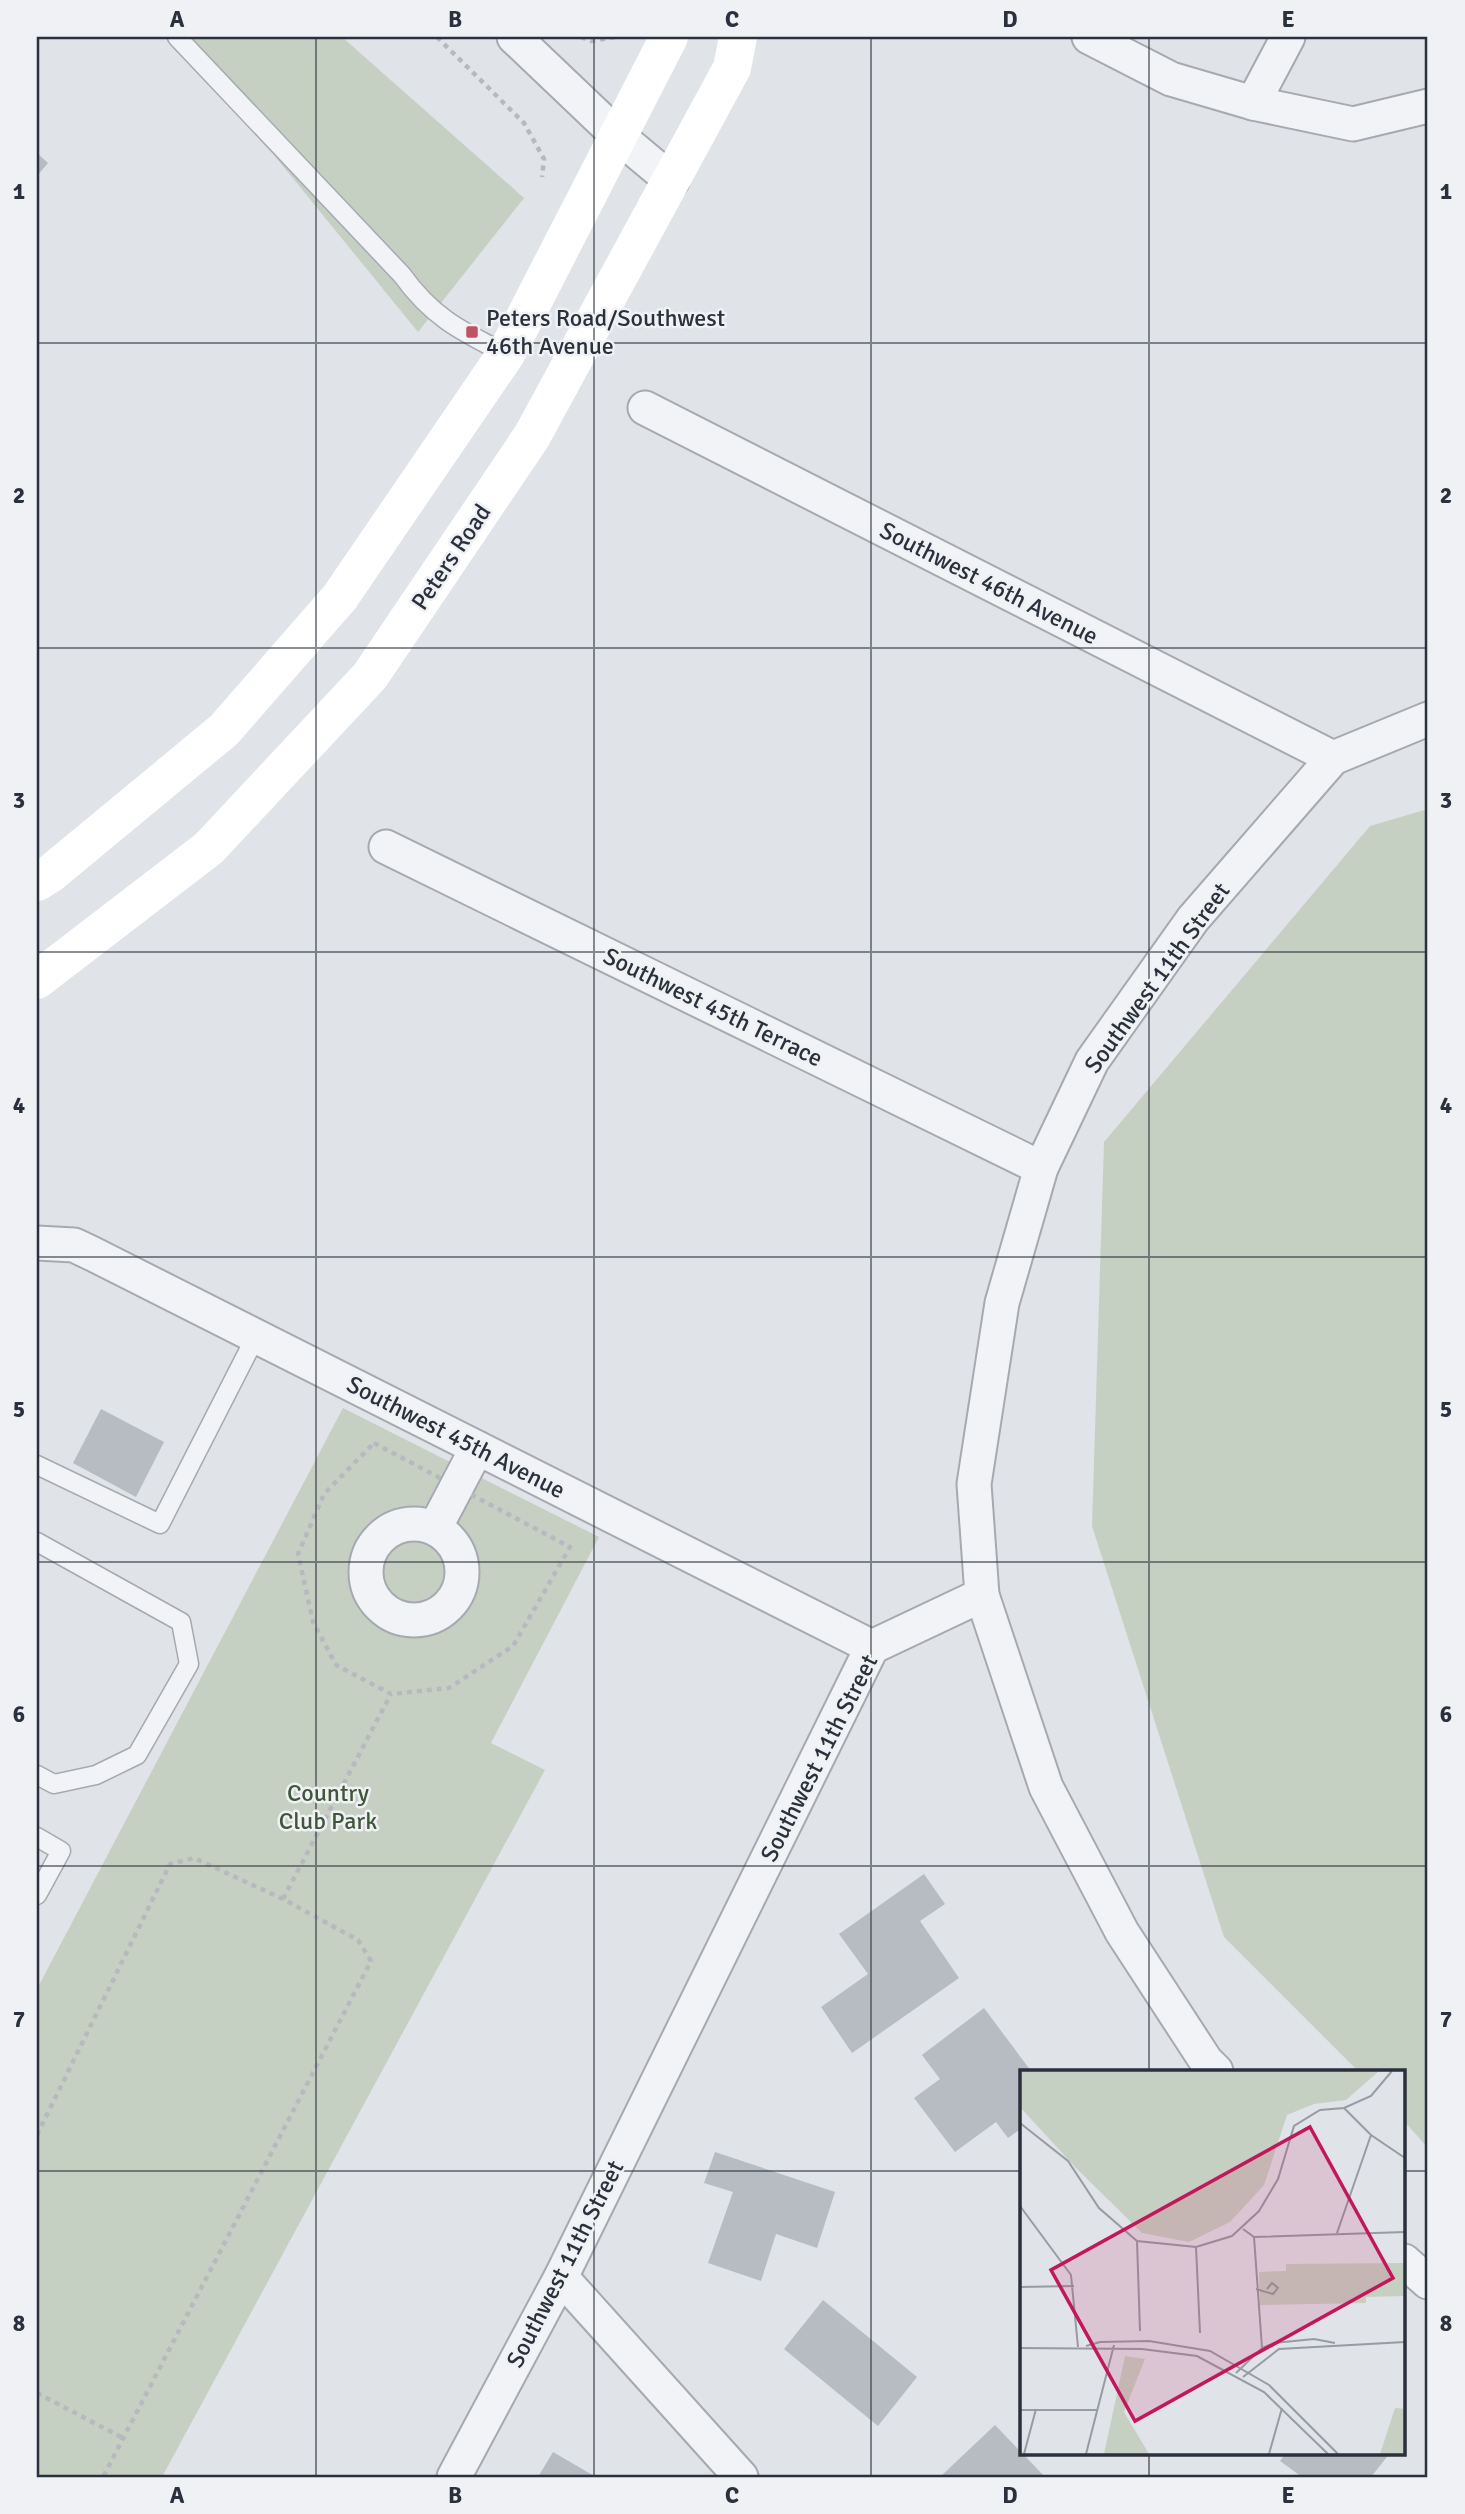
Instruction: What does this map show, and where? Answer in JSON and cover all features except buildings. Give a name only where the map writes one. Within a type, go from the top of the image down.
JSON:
[{"type":"main road","points":[[37,882],[225,730],[341,597],[506,354],[668,37]]},
{"type":"main road","name":"Peters Road","points":[[37,980],[209,848],[370,676],[533,436],[732,68],[738,37]]},
{"type":"street","points":[[514,37],[617,135],[672,181]]},
{"type":"street","points":[[1089,37],[1171,79],[1253,103],[1353,124],[1428,106]]},
{"type":"street","points":[[1253,103],[1288,37]]},
{"type":"street","name":"Southwest 46th Avenue","points":[[645,408],[1333,758]]},
{"type":"street","points":[[1333,758],[1428,719]]},
{"type":"street","name":"Southwest 11th Street","points":[[454,2477],[561,2277],[872,1647],[982,1595],[974,1484],[1002,1303],[1041,1168],[1092,1061],[1193,919],[1333,758]]},
{"type":"street","name":"Southwest 45th Terrace","points":[[386,847],[1041,1168]]},
{"type":"street","name":"Southwest 45th Avenue","points":[[37,1243],[74,1245],[872,1647]]},
{"type":"street","points":[[435,1528],[477,1448]]},
{"type":"street","points":[[982,1595],[1046,1787],[1122,1932],[1206,2061],[1215,2070]]},
{"type":"street","points":[[1406,2263],[1428,2282]]},
{"type":"street","points":[[561,2277],[741,2477]]},
{"type":"lane","points":[[177,37],[402,275],[419,299],[450,324],[506,354]]},
{"type":"lane","points":[[37,1465],[160,1524],[256,1336]]},
{"type":"lane","points":[[37,1542],[181,1622],[189,1664],[137,1755],[96,1776],[54,1784],[37,1775]]},
{"type":"lane","points":[[37,1837],[61,1851],[37,1895]]},
{"type":"path","points":[[437,37],[524,122],[544,159],[542,177]]},
{"type":"path","points":[[581,37],[591,41],[615,37]]},
{"type":"path","points":[[374,1443],[457,1487],[570,1547],[513,1646],[449,1688],[391,1694],[336,1665],[313,1622],[298,1554],[324,1494],[374,1443]]},
{"type":"path","points":[[283,1899],[391,1694]]},
{"type":"path","points":[[37,2135],[170,1864],[194,1858],[283,1899],[358,1940],[371,1961],[103,2477]]},
{"type":"path","points":[[37,2393],[123,2438]]},
{"type":"green space","points":[[178,37],[342,37],[524,198],[418,332]]},
{"type":"green space","points":[[1428,809],[1428,2148],[1406,2123],[1406,2070],[1357,2070],[1224,1937],[1092,1526],[1104,1142],[1370,826]]},
{"type":"green space","name":"Country Club Park","points":[[343,1408],[599,1537],[491,1743],[545,1770],[162,2477],[37,2477],[37,1989]]},
{"type":"place","name":"Peters Road/Southwest 46th Avenue","points":[[472,332]]}]
